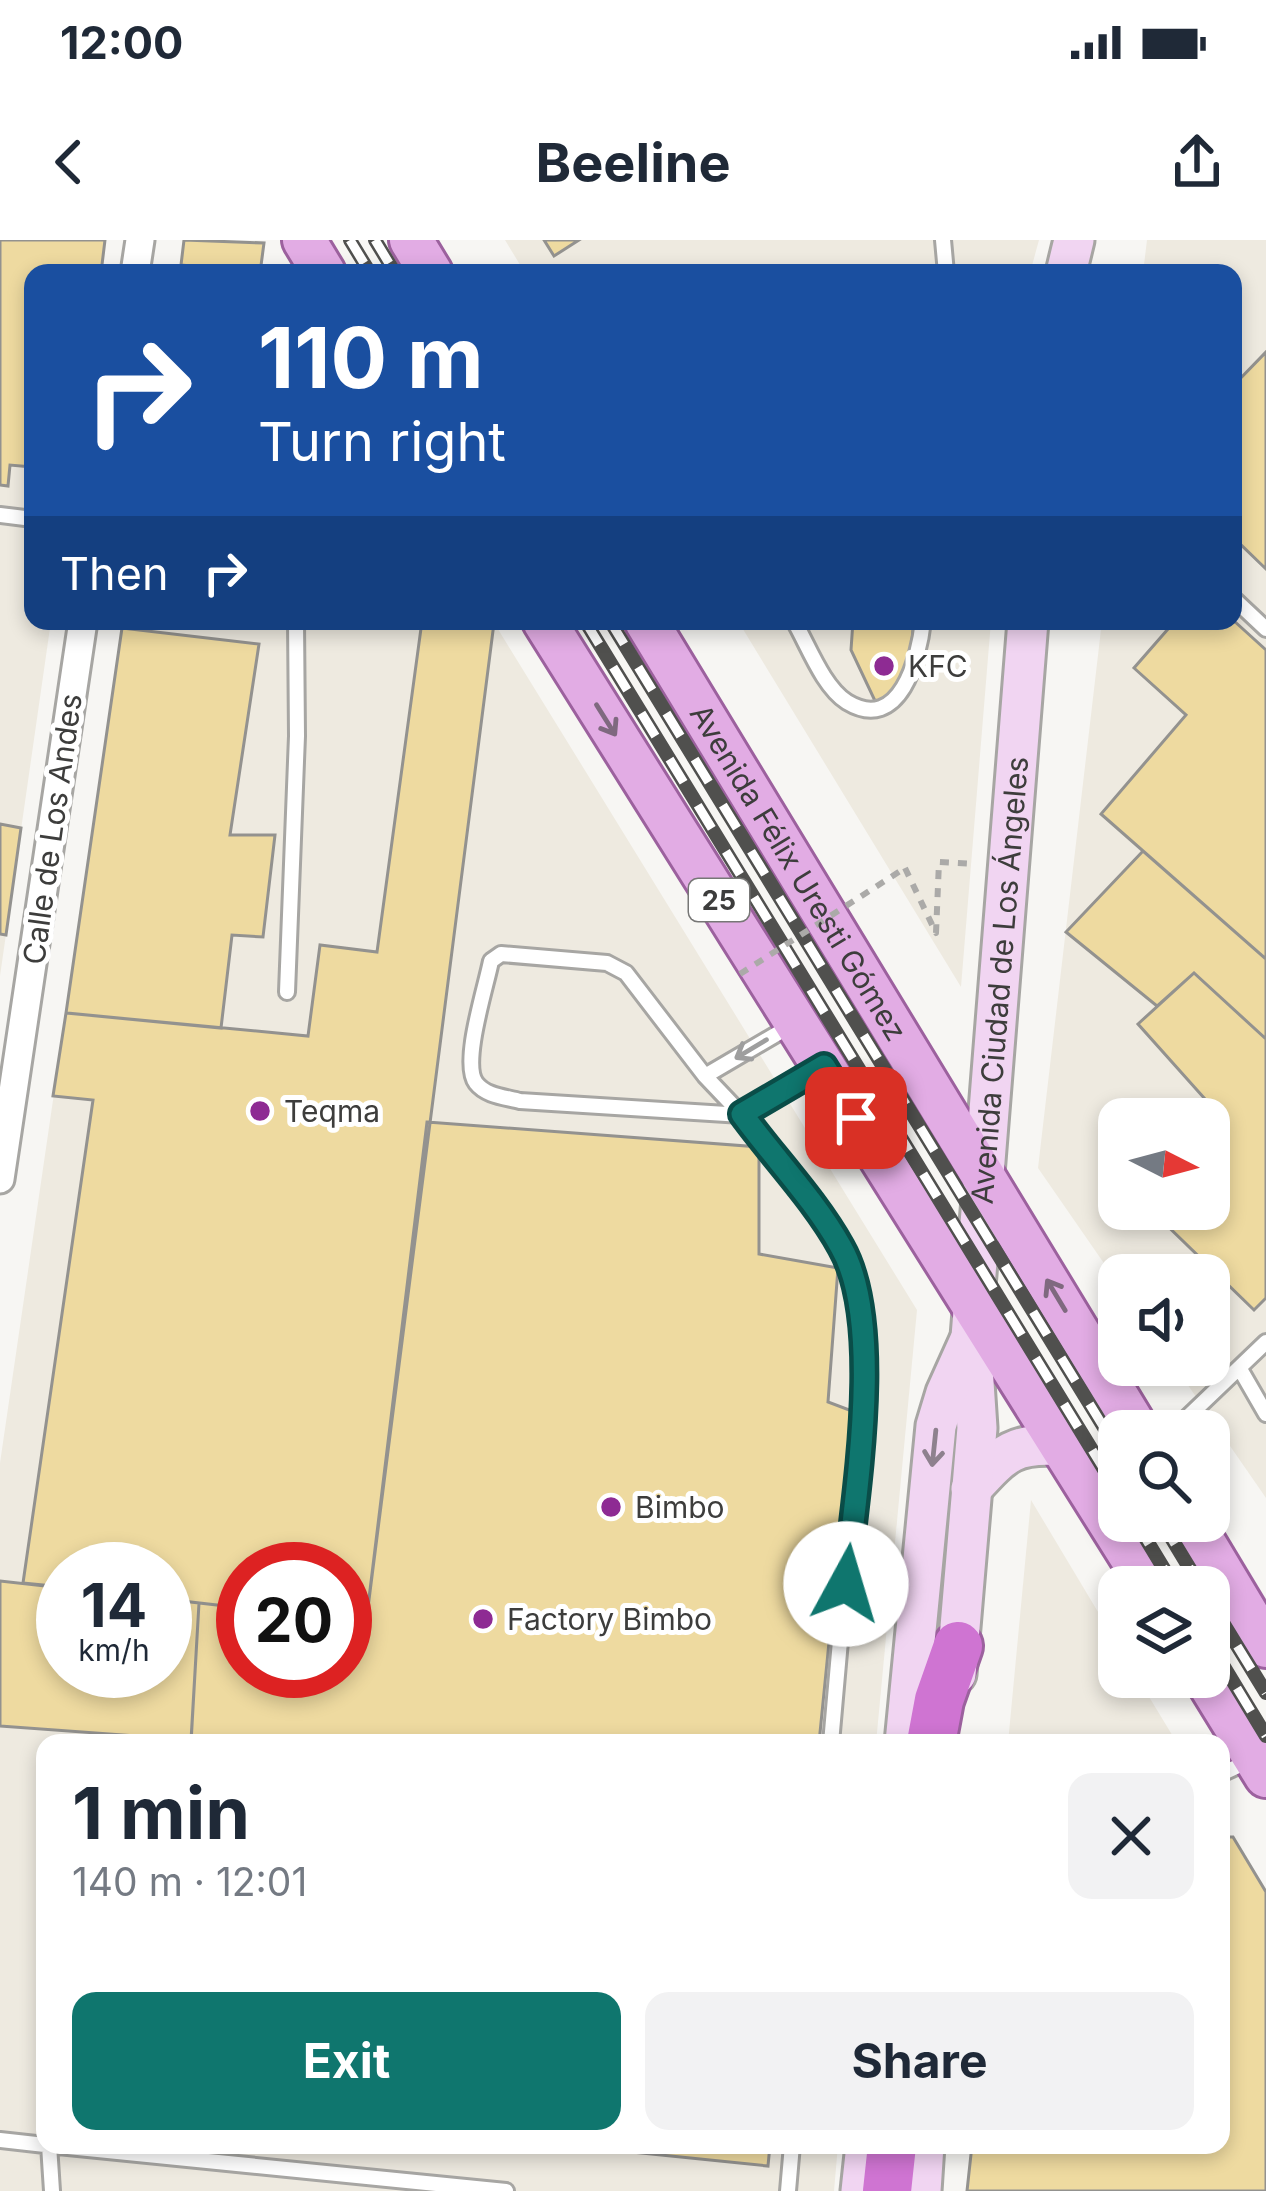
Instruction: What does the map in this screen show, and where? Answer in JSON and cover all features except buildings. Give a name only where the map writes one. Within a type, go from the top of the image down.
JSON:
[{"type":"highway","points":[[933,1734],[958,1646]]},
{"type":"highway","points":[[887,2191],[891,2154]]},
{"type":"main road","name":"25","points":[[550,630],[824,1066],[972,1320],[1063,1446],[1137,1566]]},
{"type":"main road","name":"Avenida Félix Uresti Gómez","points":[[652,630],[1125,1410]]},
{"type":"main road","name":"Avenida Ciudad de Los Ángeles","points":[[953,1734],[977,1428],[972,1320],[1027,630]]},
{"type":"main road","name":"Avenida Ciudad de Los Ángeles","points":[[906,1734],[936,1426],[972,1320]]},
{"type":"main road","points":[[971,1489],[1002,1454],[1029,1443],[1063,1446]]},
{"type":"main road","points":[[1204,1542],[1266,1646]]},
{"type":"main road","points":[[1215,1698],[1247,1769]]},
{"type":"main road","points":[[862,2191],[865,2154]]},
{"type":"main road","points":[[920,2191],[923,2154]]},
{"type":"street","name":"Calle de Los Andes","points":[[0,1179],[82,630]]},
{"type":"lane","points":[[1242,606],[1266,629]]},
{"type":"lane","points":[[286,992],[297,736],[296,630]]},
{"type":"lane","points":[[799,630],[835,691],[850,704],[884,706],[895,700],[909,679],[921,630]]},
{"type":"lane","points":[[824,1066],[742,1114],[520,1100],[490,1094],[476,1083],[470,1066],[491,961],[515,952],[607,963],[626,973],[705,1076],[742,1114],[842,1248],[863,1322],[861,1412],[832,1734]]},
{"type":"lane","points":[[705,1076],[796,1022]]},
{"type":"lane","points":[[1196,1410],[1266,1342]]},
{"type":"lane","points":[[1240,1369],[1266,1414]]},
{"type":"lane","points":[[0,2140],[36,2144]]},
{"type":"lane","points":[[48,2154],[52,2191]]},
{"type":"lane","points":[[137,2154],[506,2191]]},
{"type":"lane","points":[[788,2191],[791,2154]]},
{"type":"path","points":[[740,974],[905,868],[936,934],[939,862],[1007,866]]},
{"type":"shaded area","points":[[0,240],[105,240],[102,264],[24,264],[24,630],[50,630],[0,976]]},
{"type":"shaded area","points":[[505,240],[1039,240],[1032,264],[520,264]]},
{"type":"shaded area","points":[[1147,240],[1266,240],[1266,1498],[1230,1446],[1230,1410],[1205,1410],[1189,1386],[1230,1386],[1230,1254],[1098,1255],[1038,1168],[1101,630],[1242,630],[1242,264],[1144,264]]},
{"type":"shaded area","points":[[122,630],[499,630],[917,1310],[877,1734],[36,1734],[36,2154],[837,2154],[834,2191],[0,2191],[0,1463]]},
{"type":"shaded area","points":[[743,630],[990,630],[961,987]]},
{"type":"shaded area","points":[[1031,1500],[1098,1612],[1098,1698],[1150,1698],[1172,1734],[1009,1734]]},
{"type":"railway","points":[[350,240],[365,264]]},
{"type":"railway","points":[[375,240],[390,264]]},
{"type":"railway","points":[[591,630],[1098,1460]]},
{"type":"railway","points":[[616,630],[1098,1418]]},
{"type":"railway","points":[[1148,1542],[1162,1566]]},
{"type":"railway","points":[[1174,1542],[1188,1566]]},
{"type":"railway","points":[[1230,1634],[1266,1693]]},
{"type":"railway","points":[[1230,1677],[1266,1736]]},
{"type":"place","name":"KFC","points":[[884,666]]},
{"type":"place","name":"Teqma","points":[[260,1111]]},
{"type":"place","name":"Bimbo","points":[[611,1507]]},
{"type":"place","name":"Factory Bimbo","points":[[483,1619]]},
{"type":"route","points":[[846,1584],[865,1358],[856,1285],[842,1248],[742,1114],[824,1066],[856,1118]]}]
